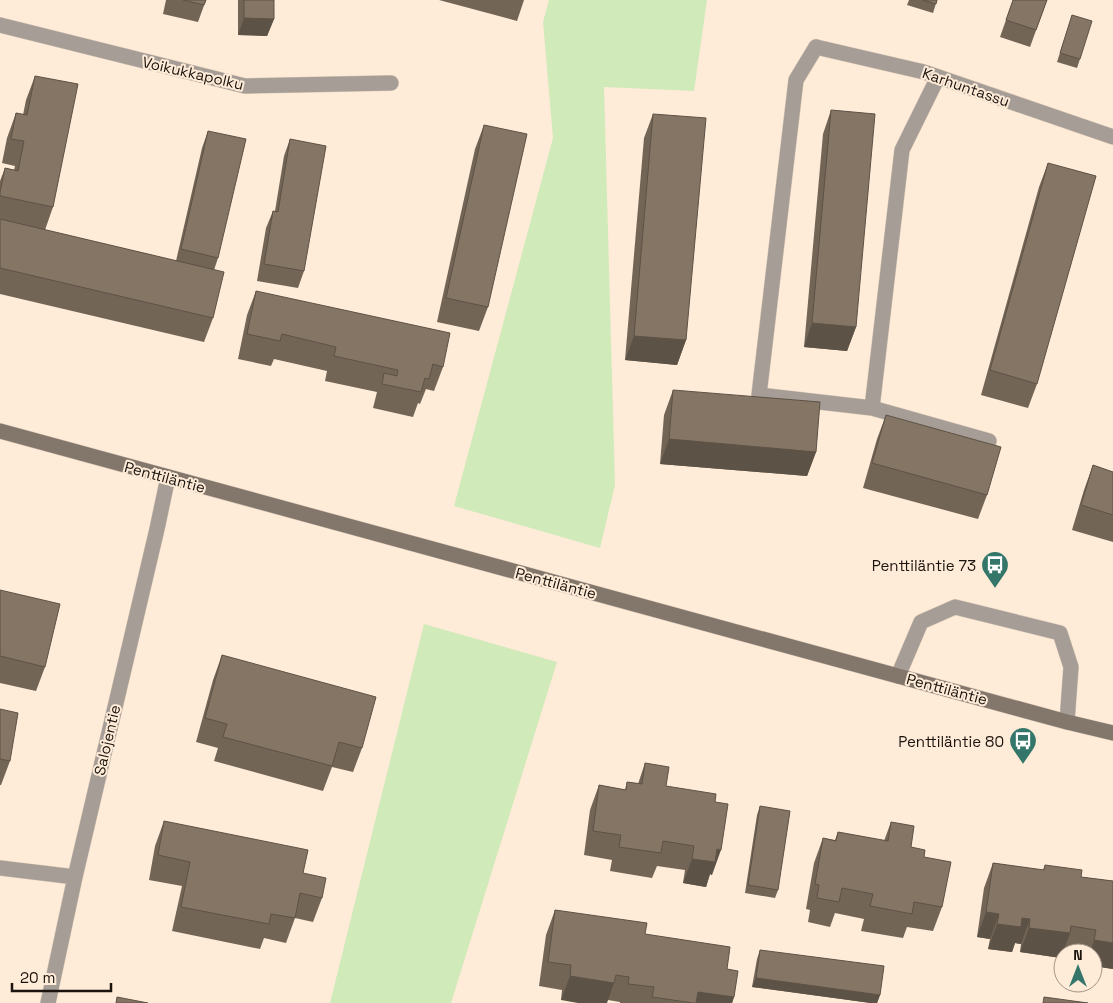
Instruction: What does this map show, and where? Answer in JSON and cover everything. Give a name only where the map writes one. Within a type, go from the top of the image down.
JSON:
[{"type":"street","name":"Voikukkapolku","points":[[0,25],[245,86],[391,82]]},
{"type":"street","name":"Karhuntassu","points":[[872,408],[759,396],[796,80],[816,47],[924,72],[1113,137]]},
{"type":"street","points":[[938,77],[902,150],[872,408],[989,441]]},
{"type":"street","name":"Penttiläntie","points":[[0,431],[1113,733]]},
{"type":"street","name":"Salojentie","points":[[48,1003],[75,877],[168,477]]},
{"type":"street","points":[[898,676],[921,622],[955,607],[1060,633],[1071,666],[1067,722]]},
{"type":"street","points":[[0,868],[75,877]]},
{"type":"green space","points":[[549,0],[707,0],[694,91],[604,87],[615,485],[600,548],[454,506],[553,138],[543,22]]},
{"type":"green space","points":[[424,624],[557,662],[451,1003],[330,1003]]},
{"type":"building","points":[[183,0],[206,0],[204,5]]},
{"type":"building","points":[[244,0],[274,0],[274,19],[244,18]]},
{"type":"building","points":[[923,0],[937,0],[936,4]]},
{"type":"building","points":[[1013,0],[1047,0],[1036,30],[1006,20]]},
{"type":"building","points":[[1072,15],[1092,21],[1080,59],[1060,53]]},
{"type":"building","points":[[35,76],[78,84],[53,207],[0,196],[5,168],[18,171],[24,141],[11,139],[16,113],[27,115]]},
{"type":"building","points":[[831,110],[875,114],[856,327],[812,323]]},
{"type":"building","points":[[653,114],[706,118],[686,340],[634,336]]},
{"type":"building","points":[[484,125],[527,134],[488,307],[446,298]]},
{"type":"building","points":[[208,131],[246,139],[218,258],[181,249]]},
{"type":"building","points":[[290,139],[326,146],[304,271],[264,264],[273,211],[278,212]]},
{"type":"building","points":[[1048,163],[1096,176],[1037,384],[990,370]]},
{"type":"building","points":[[0,219],[224,272],[213,318],[0,268]]},
{"type":"building","points":[[256,291],[450,333],[443,367],[433,364],[429,379],[425,378],[421,392],[382,384],[384,373],[397,376],[398,370],[334,356],[336,347],[282,334],[280,341],[247,334]]},
{"type":"building","points":[[673,390],[820,402],[816,452],[669,439]]},
{"type":"building","points":[[886,415],[1001,447],[987,495],[872,463]]},
{"type":"building","points":[[1093,465],[1113,472],[1113,515],[1081,505]]},
{"type":"building","points":[[0,590],[60,604],[45,667],[0,656]]},
{"type":"building","points":[[222,655],[376,697],[362,748],[339,742],[332,766],[223,737],[227,724],[205,718]]},
{"type":"building","points":[[0,709],[18,713],[10,761],[0,759]]},
{"type":"building","points":[[645,763],[669,767],[666,786],[716,794],[715,802],[728,804],[721,850],[717,849],[715,862],[692,859],[694,846],[663,841],[661,853],[619,847],[621,835],[593,831],[599,785],[626,790],[627,782],[642,784]]},
{"type":"building","points":[[760,806],[790,811],[778,890],[748,885]]},
{"type":"building","points":[[164,821],[308,850],[303,873],[326,878],[322,898],[300,893],[295,918],[271,914],[269,924],[181,907],[190,862],[158,855]]},
{"type":"building","points":[[891,822],[914,826],[911,847],[925,850],[924,857],[951,862],[942,907],[914,902],[912,914],[870,906],[873,894],[842,888],[839,902],[817,898],[819,885],[815,884],[823,838],[836,841],[838,832],[888,841]]},
{"type":"building","points":[[993,863],[1044,870],[1045,865],[1082,870],[1081,877],[1113,881],[1113,943],[1094,940],[1096,930],[1071,926],[1070,933],[1029,928],[1030,919],[1022,918],[1021,927],[997,924],[999,914],[986,912]]},
{"type":"building","points":[[555,910],[647,923],[645,934],[730,947],[727,969],[738,971],[734,997],[698,992],[696,1003],[693,1003],[652,997],[654,987],[628,984],[629,977],[616,975],[614,983],[570,976],[571,965],[548,962]]},
{"type":"building","points":[[760,950],[884,966],[880,995],[756,978]]},
{"type":"building","points":[[117,997],[148,1003],[116,1003]]},
{"type":"building","points":[[1044,997],[1088,1003],[1043,1003]]},
{"type":"place","name":"Penttiläntie 73","points":[[995,589]]},
{"type":"place","name":"Penttiläntie 80","points":[[1023,765]]}]
